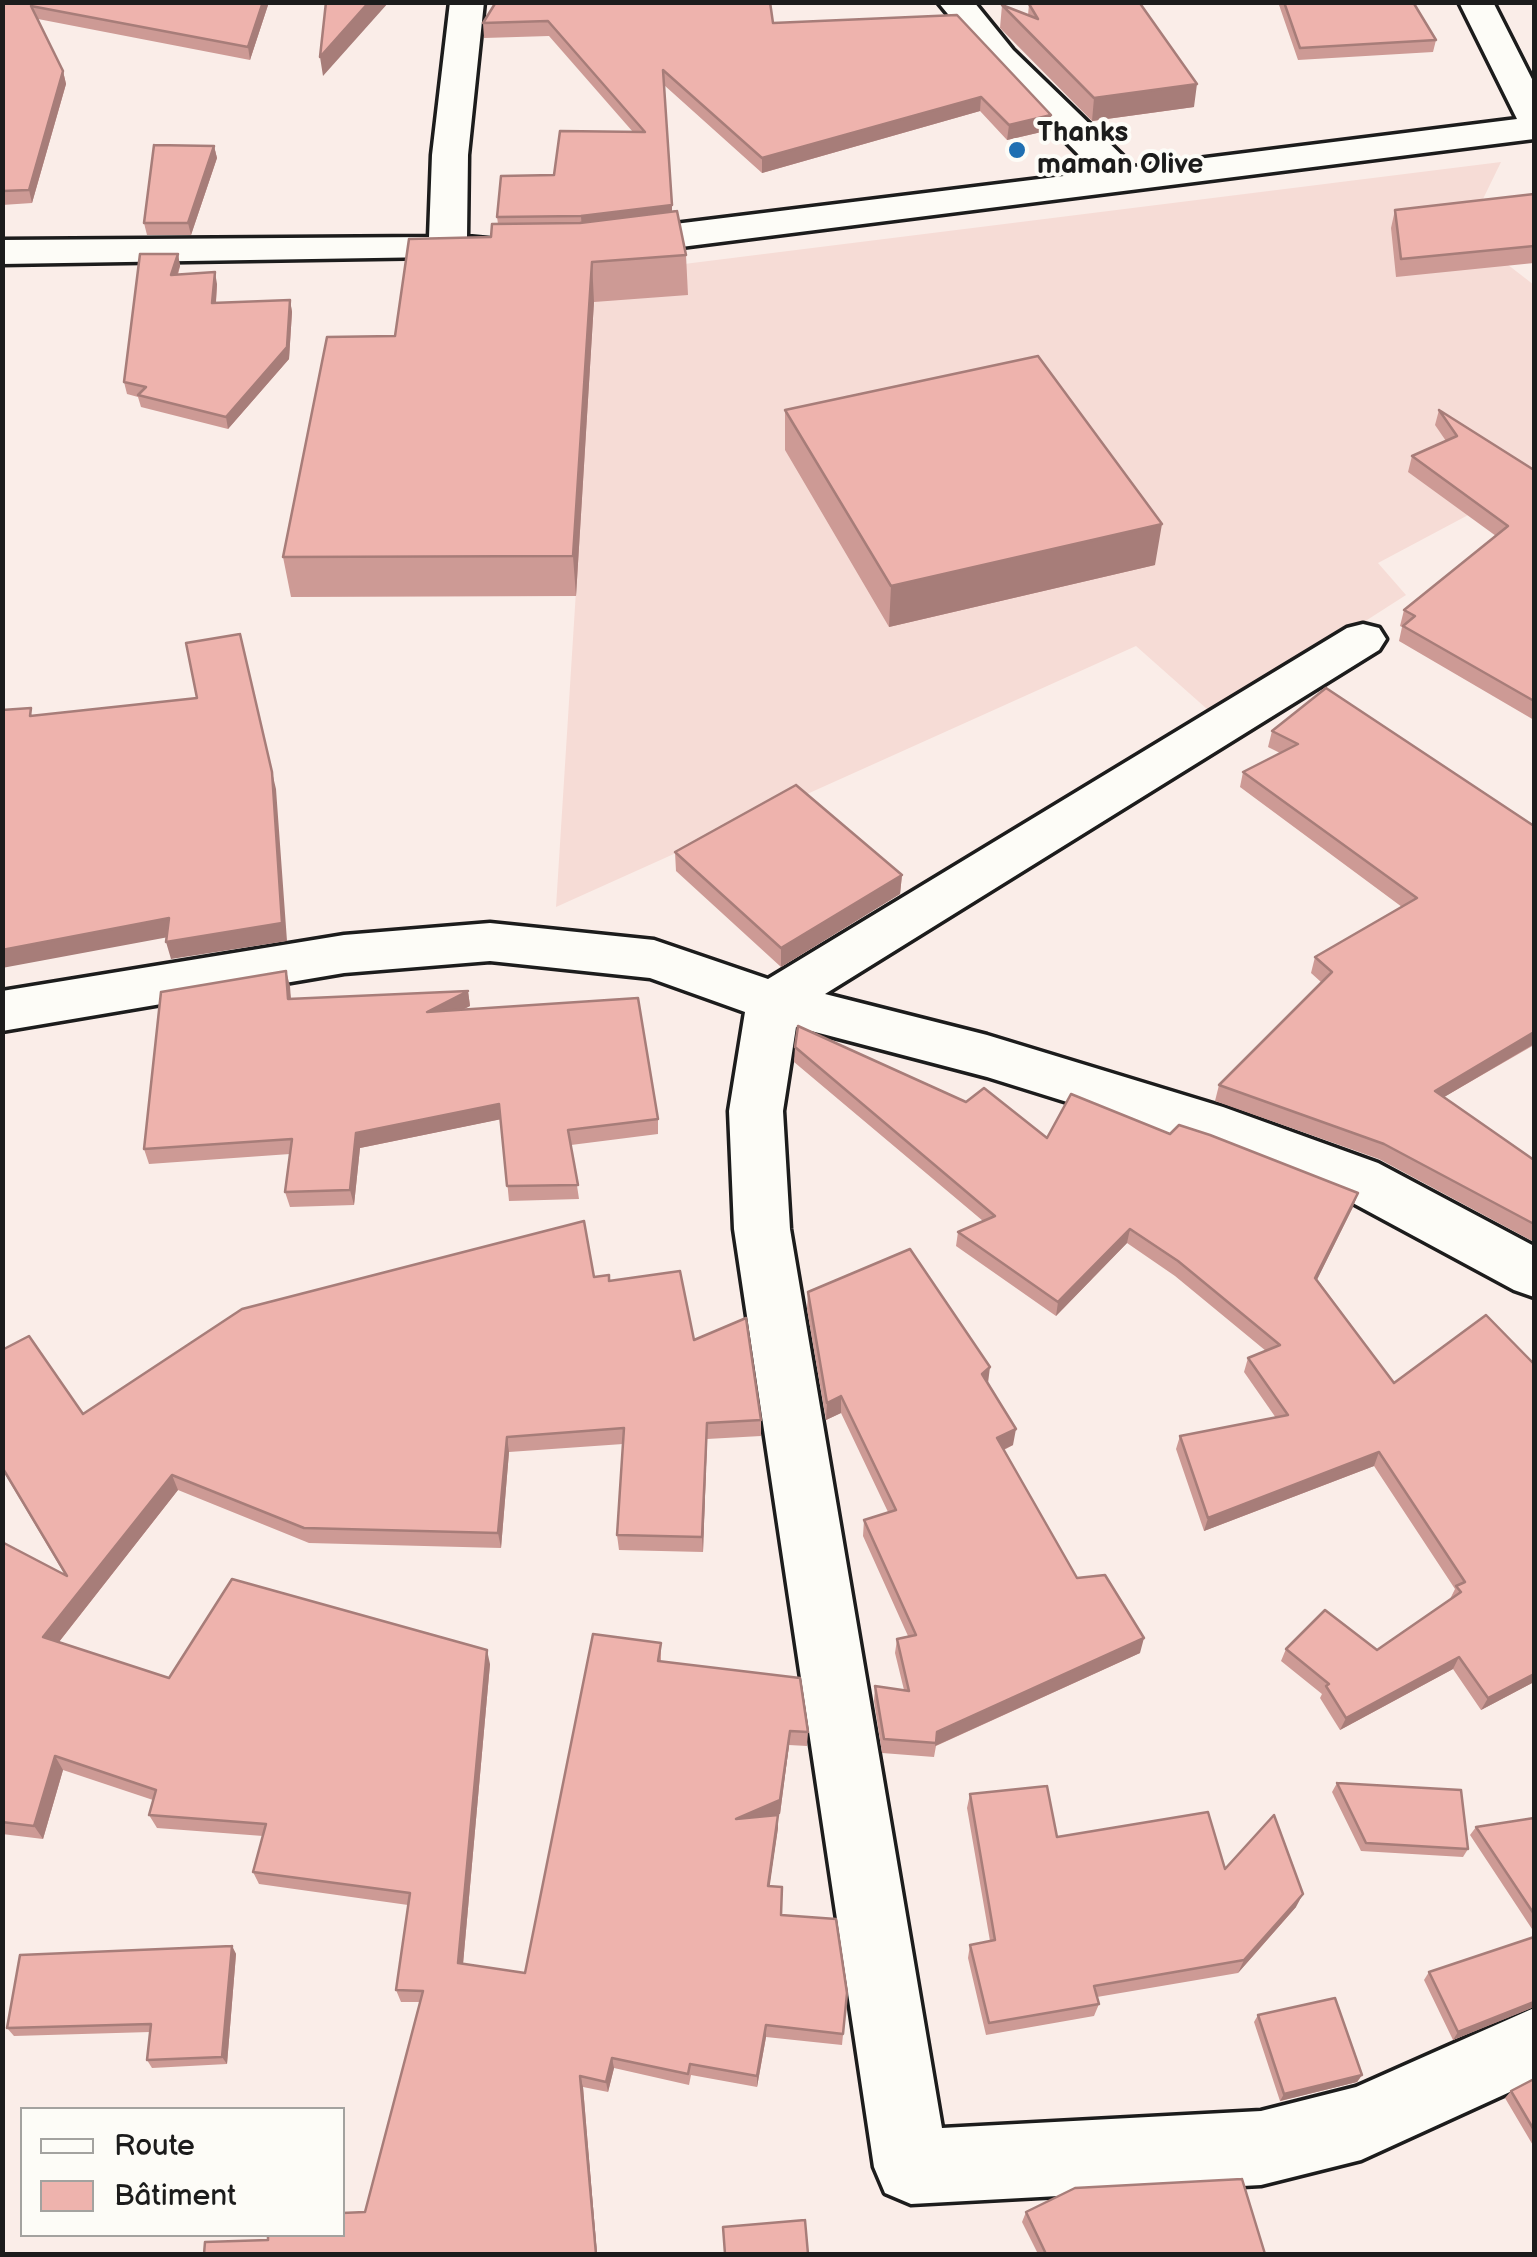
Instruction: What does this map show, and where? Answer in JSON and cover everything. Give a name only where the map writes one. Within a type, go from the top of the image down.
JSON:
[{"type":"street","points":[[448,248],[450,155],[468,2]]},
{"type":"street","points":[[955,2],[1001,57],[1123,177]]},
{"type":"street","points":[[1476,2],[1534,118]]},
{"type":"street","points":[[582,248],[1534,128]]},
{"type":"street","points":[[2,252],[525,248]]},
{"type":"street","points":[[1363,639],[773,1001],[756,1111],[762,1229],[910,2167],[1262,2148],[1361,2123],[1534,2044]]},
{"type":"street","points":[[2,1011],[344,954],[490,942],[654,959],[773,1001],[986,1056],[1223,1129],[1358,1179],[1534,1273]]},
{"type":"shaded area","points":[[1501,162],[1483,199],[1534,195],[1481,244],[1534,285],[1534,480],[1378,563],[1406,595],[1216,717],[1136,646],[556,907],[596,275]]},
{"type":"building","points":[[2,2],[263,2],[248,47],[31,6],[63,71],[29,190],[2,191]]},
{"type":"building","points":[[326,2],[369,2],[320,57]]},
{"type":"building","points":[[496,2],[770,2],[773,23],[957,15],[1051,115],[1009,125],[981,97],[762,158],[663,70],[672,205],[581,216],[497,217],[501,176],[554,175],[560,131],[645,132],[548,21],[483,23]]},
{"type":"building","points":[[1139,2],[1197,84],[1094,98],[1002,5],[1038,19],[1029,4]]},
{"type":"building","points":[[1284,2],[1413,2],[1436,40],[1300,48]]},
{"type":"building","points":[[154,145],[214,146],[188,223],[144,223]]},
{"type":"building","points":[[1534,194],[1534,246],[1401,259],[1395,210]]},
{"type":"building","points":[[677,211],[686,255],[592,262],[573,556],[283,557],[327,337],[395,336],[409,239],[491,237],[492,224],[580,223]]},
{"type":"building","points":[[140,254],[178,254],[171,275],[215,272],[212,303],[290,300],[287,347],[226,417],[138,395],[146,387],[124,382]]},
{"type":"building","points":[[1038,356],[1162,524],[891,586],[785,410]]},
{"type":"building","points":[[1439,410],[1534,470],[1534,701],[1403,626],[1415,616],[1404,610],[1508,526],[1412,456],[1457,436]]},
{"type":"building","points":[[240,634],[272,772],[282,923],[166,942],[169,918],[2,950],[2,710],[31,708],[30,716],[197,698],[186,643]]},
{"type":"building","points":[[1326,688],[1534,826],[1534,1032],[1435,1091],[1534,1160],[1534,1224],[1384,1144],[1219,1085],[1332,972],[1315,957],[1417,898],[1243,772],[1298,744],[1272,731]]},
{"type":"building","points":[[796,785],[902,875],[781,948],[675,852]]},
{"type":"building","points":[[286,971],[288,999],[468,991],[427,1012],[638,998],[658,1119],[568,1130],[578,1185],[507,1186],[499,1104],[356,1133],[350,1190],[285,1192],[292,1139],[144,1149],[161,992]]},
{"type":"building","points":[[798,1026],[966,1102],[984,1088],[1047,1138],[1071,1094],[1170,1134],[1179,1125],[1210,1135],[1358,1193],[1315,1278],[1394,1383],[1486,1315],[1534,1364],[1534,1674],[1488,1698],[1459,1657],[1346,1718],[1326,1686],[1329,1684],[1286,1649],[1325,1610],[1377,1650],[1461,1592],[1456,1586],[1465,1582],[1379,1452],[1208,1518],[1180,1436],[1288,1415],[1248,1358],[1280,1345],[1178,1261],[1130,1229],[1058,1302],[958,1232],[995,1216],[795,1047]]},
{"type":"building","points":[[584,1221],[594,1277],[609,1275],[609,1281],[680,1271],[694,1340],[746,1318],[761,1420],[707,1423],[702,1537],[617,1535],[624,1428],[507,1437],[498,1533],[304,1528],[172,1475],[43,1637],[169,1678],[232,1579],[487,1650],[458,1963],[525,1973],[593,1634],[661,1643],[658,1661],[800,1678],[808,1732],[790,1731],[780,1800],[736,1819],[778,1815],[768,1886],[782,1887],[781,1915],[836,1919],[847,1993],[843,2034],[766,2025],[757,2076],[690,2064],[688,2074],[612,2058],[606,2082],[580,2076],[596,2254],[204,2254],[205,2242],[345,2237],[345,2213],[365,2212],[423,1991],[396,1990],[410,1893],[253,1872],[266,1824],[149,1815],[156,1790],[55,1756],[34,1826],[2,1822],[2,1542],[67,1576],[2,1467],[2,1350],[29,1336],[83,1414],[242,1309]]},
{"type":"building","points":[[910,1249],[990,1367],[982,1374],[1016,1429],[997,1438],[1077,1578],[1105,1575],[1144,1638],[937,1732],[936,1743],[884,1739],[875,1686],[909,1691],[897,1639],[916,1635],[864,1520],[896,1510],[841,1396],[827,1403],[808,1292]]},
{"type":"building","points":[[1337,1783],[1461,1790],[1468,1849],[1366,1843]]},
{"type":"building","points":[[1047,1786],[1057,1837],[1208,1812],[1225,1869],[1274,1815],[1303,1894],[1244,1960],[1094,1986],[1099,2004],[989,2023],[970,1945],[995,1940],[970,1794]]},
{"type":"building","points":[[1534,1818],[1534,1914],[1476,1827]]},
{"type":"building","points":[[1534,1937],[1534,2002],[1458,2032],[1429,1972]]},
{"type":"building","points":[[232,1946],[222,2057],[147,2060],[151,2024],[7,2028],[20,1955]]},
{"type":"building","points":[[1335,1998],[1362,2075],[1284,2094],[1258,2015]]},
{"type":"building","points":[[1534,2079],[1534,2130],[1511,2091]]},
{"type":"building","points":[[1242,2179],[1265,2254],[1046,2254],[1026,2212],[1075,2188]]},
{"type":"building","points":[[805,2220],[808,2254],[725,2254],[723,2227]]},
{"type":"place","name":"Thanks maman Olive","points":[[1017,150]]}]
